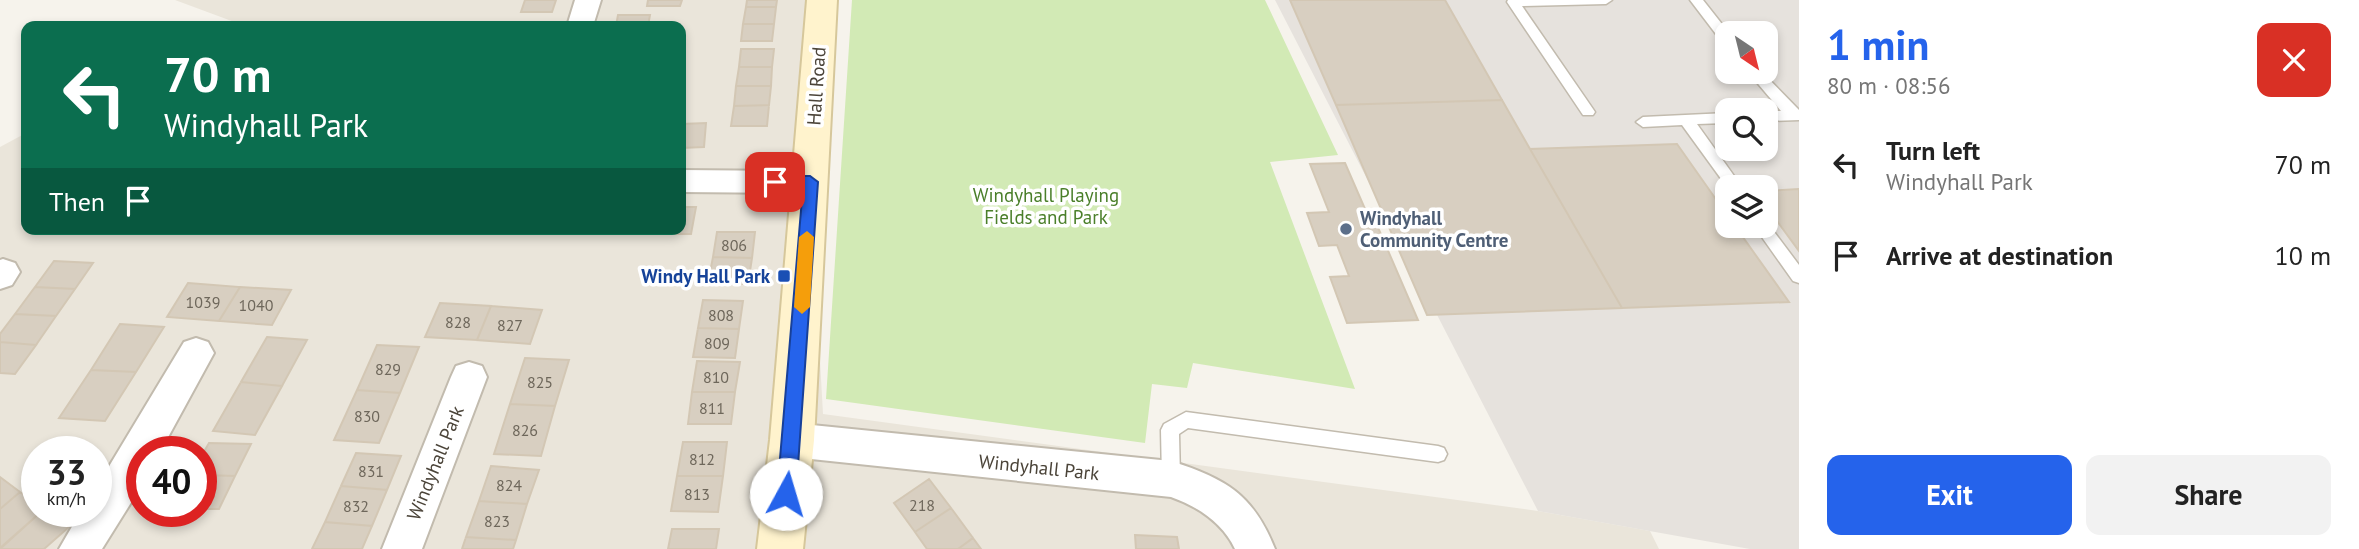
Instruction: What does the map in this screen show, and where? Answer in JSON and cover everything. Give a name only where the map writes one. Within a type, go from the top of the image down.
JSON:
[{"type":"street","points":[[582,21],[589,0]]},
{"type":"street","name":"Hall Road","points":[[780,549],[792,440],[822,0]]},
{"type":"street","points":[[686,181],[810,182]]},
{"type":"street","points":[[79,549],[125,478],[196,353]]},
{"type":"street","name":"Windyhall Park","points":[[402,549],[469,377]]},
{"type":"street","name":"Windyhall Park","points":[[792,440],[1171,479],[1217,496],[1252,539],[1255,549]]},
{"type":"lane","points":[[1588,112],[1513,2],[1606,0]]},
{"type":"lane","points":[[1696,0],[1715,24]]},
{"type":"lane","points":[[1766,84],[1796,115]]},
{"type":"lane","points":[[1778,116],[1796,115]]},
{"type":"lane","points":[[1643,122],[1715,119]]},
{"type":"lane","points":[[1687,121],[1726,175]]},
{"type":"lane","points":[[1771,238],[1799,277]]},
{"type":"lane","points":[[1171,479],[1170,430],[1186,420],[1438,454]]},
{"type":"shaded area","points":[[175,0],[813,0],[810,182],[823,414],[1538,511],[1650,531],[1659,549],[0,549],[0,147],[21,136],[21,235],[686,235],[686,21],[232,21]]},
{"type":"shaded area","points":[[1275,0],[1799,0],[1799,549],[1750,549],[1538,511]]},
{"type":"green space","name":"Windyhall Playing Fields and Park","points":[[852,0],[1265,0],[1338,155],[1270,162],[1355,389],[1193,363],[1187,388],[1152,384],[1145,443],[826,399]]},
{"type":"building","points":[[525,0],[556,0],[552,12],[521,12]]},
{"type":"building","points":[[648,0],[682,0],[680,6],[647,6]]},
{"type":"building","points":[[747,0],[777,0],[776,7],[746,7]]},
{"type":"building","points":[[1290,0],[1445,0],[1502,100],[1336,105]]},
{"type":"building","points":[[746,7],[776,7],[774,24],[743,24]]},
{"type":"building","points":[[618,15],[650,15],[649,21],[617,21]]},
{"type":"building","points":[[743,24],[774,24],[772,41],[741,41]]},
{"type":"building","points":[[741,49],[774,49],[772,67],[739,67]]},
{"type":"building","points":[[739,67],[772,67],[771,86],[736,86]]},
{"type":"building","points":[[736,86],[771,86],[769,105],[734,106]]},
{"type":"building","points":[[1502,100],[1622,308],[1427,315],[1336,105]]},
{"type":"building","points":[[769,105],[767,126],[731,126],[734,106]]},
{"type":"building","points":[[706,123],[704,147],[686,148],[686,124]]},
{"type":"building","points":[[1677,144],[1715,198],[1715,238],[1744,238],[1789,302],[1622,308],[1530,149]]},
{"type":"building","name":"Windyhall Community Centre","points":[[1345,163],[1365,209],[1370,209],[1418,320],[1347,323],[1330,277],[1349,276],[1337,245],[1319,246],[1307,213],[1329,212],[1310,164]]},
{"type":"building","points":[[1799,189],[1799,251],[1778,222],[1778,190]]},
{"type":"building","points":[[686,207],[696,207],[691,234],[686,234]]},
{"type":"building","points":[[717,232],[755,232],[752,258],[713,257]]},
{"type":"building","points":[[713,257],[752,258],[748,284],[708,283]]},
{"type":"building","points":[[54,261],[93,263],[75,289],[35,287]]},
{"type":"building","points":[[188,283],[240,287],[219,321],[167,317]]},
{"type":"building","points":[[35,287],[75,289],[56,316],[15,314]]},
{"type":"building","points":[[240,287],[291,290],[272,325],[219,321]]},
{"type":"building","points":[[703,300],[743,301],[739,329],[698,328]]},
{"type":"building","points":[[440,303],[491,306],[477,340],[425,337]]},
{"type":"building","points":[[491,306],[542,310],[530,344],[477,340]]},
{"type":"building","points":[[15,314],[56,316],[36,345],[0,342],[0,334]]},
{"type":"building","points":[[120,324],[164,327],[136,372],[91,370]]},
{"type":"building","points":[[698,328],[739,329],[735,358],[693,357]]},
{"type":"building","points":[[267,337],[307,340],[282,386],[241,382]]},
{"type":"building","points":[[0,342],[36,345],[15,374],[0,373]]},
{"type":"building","points":[[377,345],[419,347],[400,393],[357,390]]},
{"type":"building","points":[[525,358],[569,360],[555,406],[510,404]]},
{"type":"building","points":[[697,361],[740,362],[735,392],[692,392]]},
{"type":"building","points":[[91,370],[136,372],[105,421],[59,418]]},
{"type":"building","points":[[241,382],[282,386],[255,435],[213,431]]},
{"type":"building","points":[[357,390],[400,393],[379,443],[334,440]]},
{"type":"building","points":[[692,392],[735,392],[731,424],[688,424]]},
{"type":"building","points":[[510,404],[555,406],[541,456],[494,454]]},
{"type":"building","points":[[683,442],[727,442],[723,476],[677,476]]},
{"type":"building","points":[[217,443],[251,444],[235,476],[217,475]]},
{"type":"building","points":[[356,453],[401,456],[387,490],[341,486]]},
{"type":"building","points":[[491,466],[539,470],[527,504],[479,501]]},
{"type":"building","points":[[217,475],[235,476],[219,509]]},
{"type":"building","points":[[677,476],[723,476],[718,512],[671,511]]},
{"type":"building","points":[[0,477],[20,492],[0,509]]},
{"type":"building","points":[[929,479],[951,508],[915,532],[894,503]]},
{"type":"building","points":[[341,486],[387,490],[372,526],[325,522]]},
{"type":"building","points":[[21,493],[21,527],[24,527],[0,548],[0,509]]},
{"type":"building","points":[[479,501],[527,504],[516,540],[466,537]]},
{"type":"building","points":[[951,508],[973,538],[958,549],[927,549],[915,532]]},
{"type":"building","points":[[325,522],[372,526],[362,549],[312,549]]},
{"type":"building","points":[[24,527],[69,527],[44,549],[0,549]]},
{"type":"building","points":[[672,529],[719,529],[716,549],[668,549]]},
{"type":"building","points":[[1135,535],[1177,537],[1179,549],[1136,549]]},
{"type":"building","points":[[466,537],[516,540],[513,549],[462,549]]},
{"type":"building","points":[[973,538],[981,549],[958,549]]},
{"type":"slow traffic","points":[[802,307],[807,237]]},
{"type":"place","name":"Windyhall Community Centre","points":[[1346,229]]},
{"type":"place","name":"Windy Hall Park","points":[[784,276]]},
{"type":"route","points":[[775,182],[810,182],[786,494]]}]
